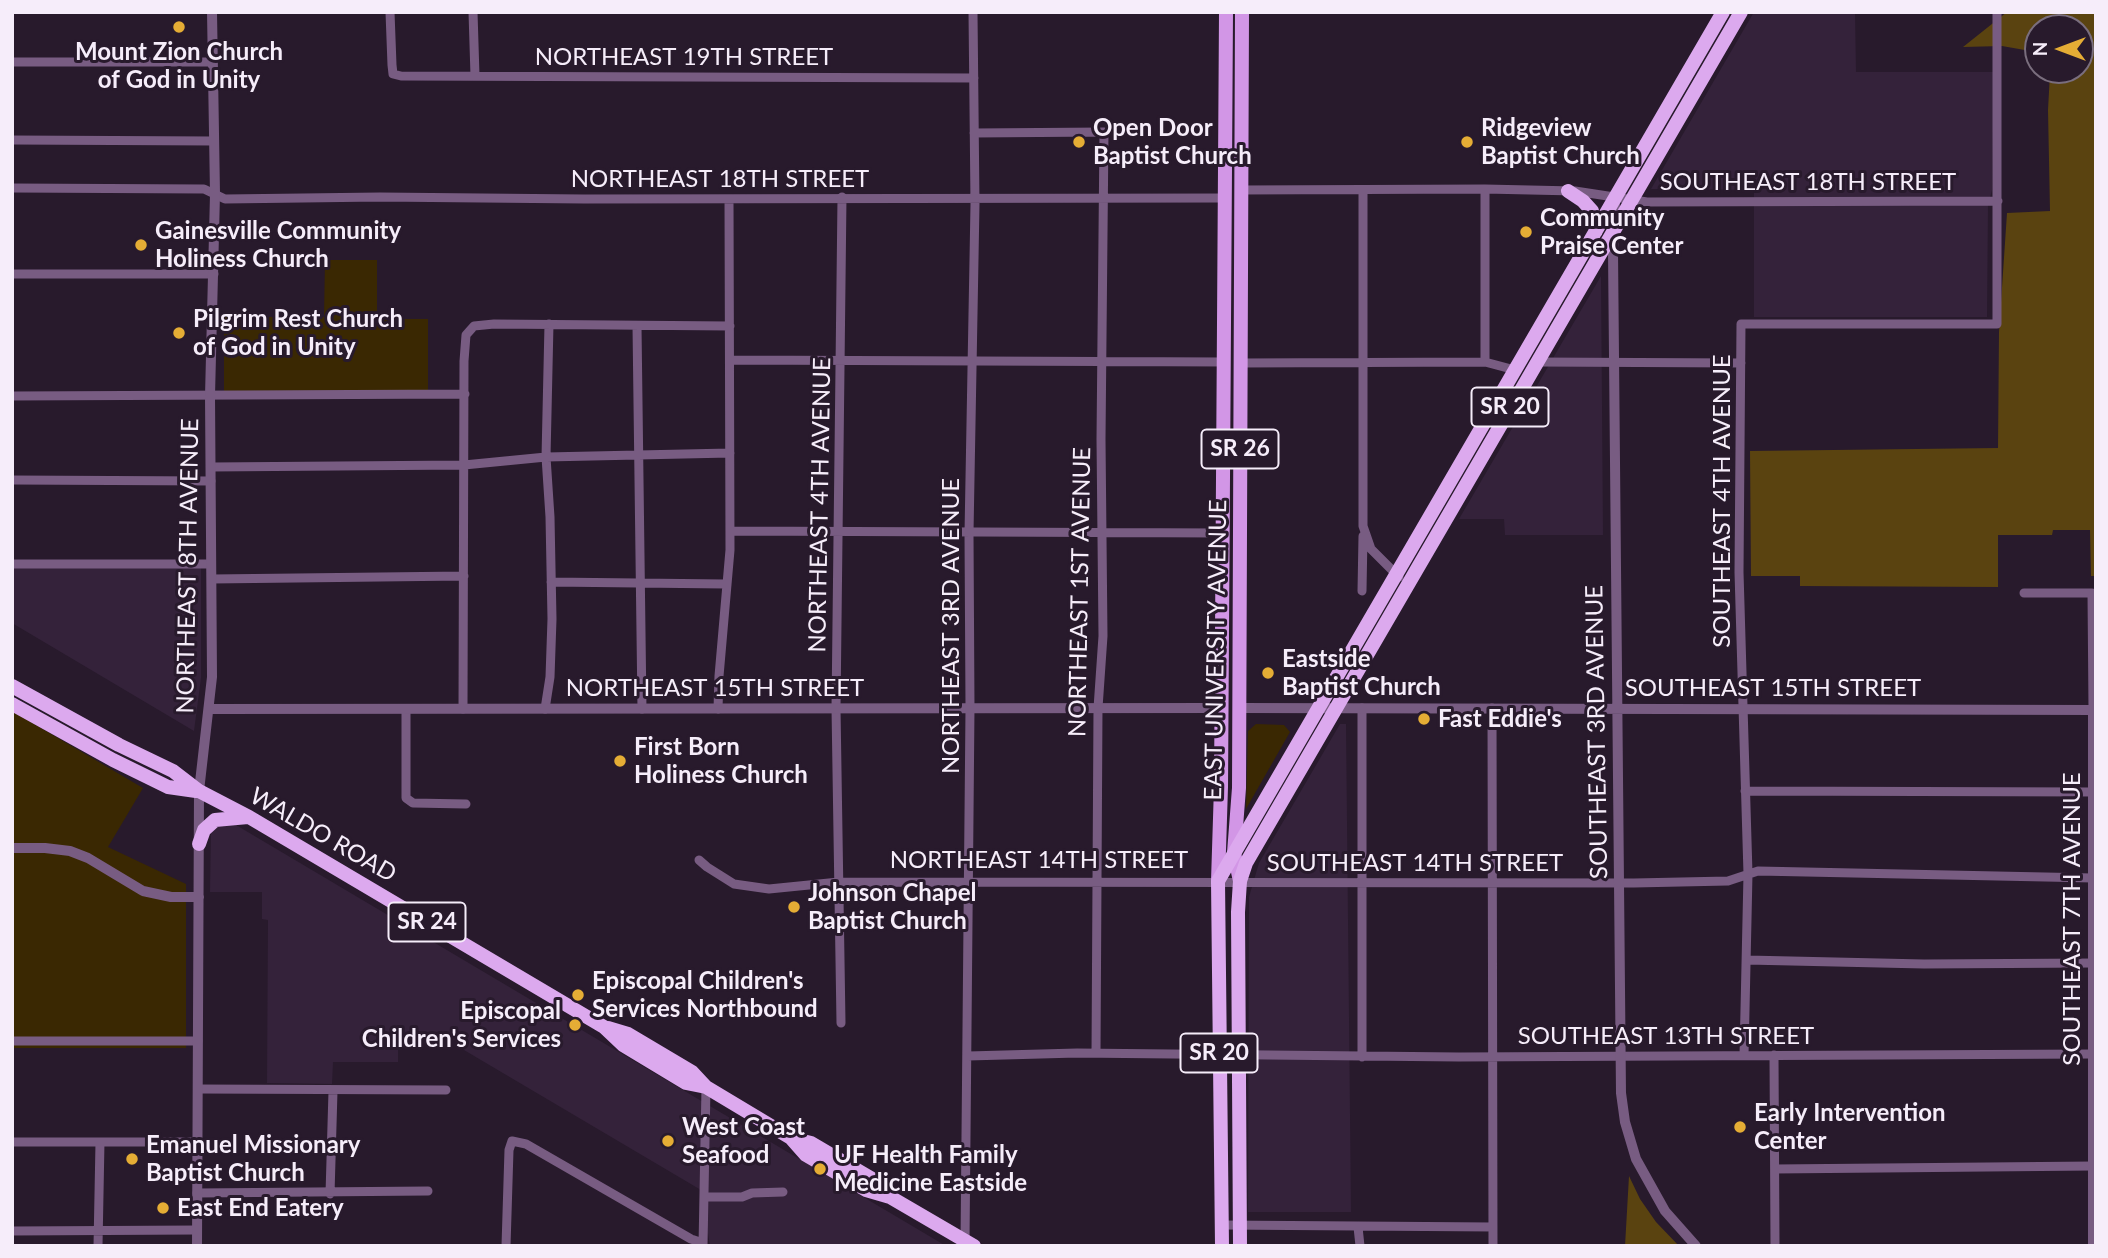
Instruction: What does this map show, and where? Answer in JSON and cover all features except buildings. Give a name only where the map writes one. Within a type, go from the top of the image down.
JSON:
[{"type":"highway","name":"SR 20","points":[[1218,881],[1318,709],[1536,362],[1612,232],[1623,199],[1723,12]]},
{"type":"highway","name":"SR 20","points":[[1240,881],[1257,842],[1334,708],[1515,370],[1596,231],[1623,199],[1741,12]]},
{"type":"highway","points":[[1568,191],[1592,211],[1596,231]]},
{"type":"highway","name":"WALDO ROAD","points":[[12,686],[119,746],[173,771],[199,791],[249,817],[604,1027],[623,1045],[686,1083],[706,1087],[791,1138],[811,1143],[874,1180],[890,1197],[964,1245]]},
{"type":"highway","name":"WALDO ROAD","points":[[12,704],[113,760],[169,787],[199,791]]},
{"type":"highway","points":[[199,844],[204,830],[215,820],[249,817]]},
{"type":"highway","name":"EAST UNIVERSITY AVENUE","points":[[1218,881],[1222,1246]]},
{"type":"highway","name":"EAST UNIVERSITY AVENUE","points":[[1240,881],[1240,1246]]},
{"type":"main road","points":[[1226,19],[1242,18]]},
{"type":"main road","name":"EAST UNIVERSITY AVENUE","points":[[1240,881],[1234,853],[1239,788],[1240,708],[1242,18]]},
{"type":"main road","name":"EAST UNIVERSITY AVENUE","points":[[1218,881],[1222,708],[1226,19]]},
{"type":"main road","points":[[1226,198],[1241,190]]},
{"type":"main road","points":[[1225,362],[1241,363]]},
{"type":"main road","points":[[1223,533],[1240,533]]},
{"type":"main road","points":[[1222,708],[1240,708]]},
{"type":"street","name":"NORTHEAST 8TH AVENUE","points":[[197,1246],[199,791],[212,677],[211,396],[215,194],[212,12]]},
{"type":"street","name":"NORTHEAST 19TH STREET","points":[[390,12],[393,74],[401,76],[974,78]]},
{"type":"street","points":[[473,12],[475,76]]},
{"type":"street","name":"NORTHEAST 3RD AVENUE","points":[[964,1245],[968,1056],[969,533],[975,197],[974,12]]},
{"type":"street","points":[[1997,12],[1998,201]]},
{"type":"street","points":[[12,62],[213,62]]},
{"type":"street","name":"NORTHEAST 1ST AVENUE","points":[[974,133],[1104,132],[1101,533],[1103,636],[1098,708],[1096,1053]]},
{"type":"street","points":[[12,140],[214,141]]},
{"type":"street","name":"NORTHEAST 18TH STREET","points":[[12,188],[204,190],[225,199],[1226,198]]},
{"type":"street","points":[[1485,189],[1485,362]]},
{"type":"street","name":"SOUTHEAST 18TH STREET","points":[[1241,190],[1485,189],[1568,191],[1623,199],[1998,201]]},
{"type":"street","points":[[1362,591],[1363,190]]},
{"type":"street","name":"NORTHEAST 4TH AVENUE","points":[[841,1023],[836,709],[842,197]]},
{"type":"street","points":[[718,709],[730,531],[729,199]]},
{"type":"street","name":"SOUTHEAST 4TH AVENUE","points":[[1744,1055],[1748,874],[1739,572],[1741,324],[1997,324],[1998,201]]},
{"type":"street","name":"SOUTHEAST 3RD AVENUE","points":[[1612,232],[1621,1093],[1625,1122],[1636,1159],[1665,1211],[1696,1246]]},
{"type":"street","points":[[12,274],[214,274]]},
{"type":"street","points":[[463,709],[466,335],[474,326],[494,324],[730,326]]},
{"type":"street","points":[[545,709],[552,658],[550,517],[546,457],[549,324]]},
{"type":"street","points":[[637,326],[642,709]]},
{"type":"street","points":[[730,360],[1225,362]]},
{"type":"street","points":[[1241,363],[1485,362],[1515,370]]},
{"type":"street","points":[[1536,362],[1741,363]]},
{"type":"street","points":[[12,396],[465,394]]},
{"type":"street","points":[[211,467],[464,465],[546,457],[730,453]]},
{"type":"street","points":[[12,480],[211,481]]},
{"type":"street","points":[[1363,526],[1371,549],[1401,579]]},
{"type":"street","points":[[730,531],[1223,533]]},
{"type":"street","points":[[12,564],[211,564]]},
{"type":"street","points":[[212,579],[464,576]]},
{"type":"street","points":[[551,582],[725,584]]},
{"type":"street","name":"SOUTHEAST 7TH AVENUE","points":[[2024,593],[2092,593],[2095,710],[2093,1246]]},
{"type":"street","name":"NORTHEAST 15TH STREET","points":[[209,709],[1222,708]]},
{"type":"street","name":"SOUTHEAST 15TH STREET","points":[[1240,708],[2095,710]]},
{"type":"street","points":[[1362,708],[1362,1056]]},
{"type":"street","points":[[1492,708],[1493,1246]]},
{"type":"street","points":[[406,709],[406,797],[413,803],[466,804]]},
{"type":"street","points":[[1745,791],[2093,792]]},
{"type":"street","points":[[12,848],[70,851],[88,858],[143,891],[171,897],[200,897]]},
{"type":"street","points":[[699,860],[734,884],[769,889],[839,882]]},
{"type":"street","name":"SOUTHEAST 14TH STREET","points":[[1240,881],[1620,883],[1728,881],[1758,872],[2093,878]]},
{"type":"street","name":"NORTHEAST 14TH STREET","points":[[839,882],[1240,881]]},
{"type":"street","points":[[1746,960],[1924,964],[2093,963]]},
{"type":"street","points":[[12,1041],[198,1041]]},
{"type":"street","name":"SOUTHEAST 13TH STREET","points":[[968,1056],[1096,1053],[1362,1056],[2093,1054]]},
{"type":"street","points":[[1774,1055],[1775,1246]]},
{"type":"street","points":[[506,1246],[509,1150],[512,1141],[526,1144],[703,1244],[706,1087]]},
{"type":"street","points":[[198,1088],[446,1090]]},
{"type":"street","points":[[330,1194],[333,1091]]},
{"type":"street","points":[[12,1142],[197,1142]]},
{"type":"street","points":[[98,1246],[100,1142]]},
{"type":"street","points":[[1775,1169],[2093,1166]]},
{"type":"street","points":[[197,1193],[330,1194],[428,1191]]},
{"type":"street","points":[[704,1197],[742,1197],[752,1193],[783,1192]]},
{"type":"street","points":[[1222,1225],[1493,1227]]},
{"type":"street","points":[[1359,1227],[1360,1246]]},
{"type":"street","points":[[12,1231],[197,1230]]},
{"type":"shaded area","points":[[1754,12],[1855,12],[1856,72],[1994,72],[1992,190],[1988,206],[1987,317],[1754,317],[1754,190],[1651,189]]},
{"type":"shaded area","points":[[2007,12],[2096,12],[2096,576],[2091,576],[2090,530],[2053,530],[2052,535],[1998,535],[1998,587],[1800,586],[1800,576],[1751,576],[1750,451],[1998,448],[1999,332],[2007,213],[2050,211],[2049,84],[2094,84],[2094,14],[2024,14],[2024,50],[2002,46],[1963,47]]},
{"type":"shaded area","points":[[325,260],[377,260],[377,319],[428,319],[428,393],[224,391],[224,317],[324,317]]},
{"type":"shaded area","points":[[1601,276],[1603,535],[1505,535],[1504,519],[1459,519]]},
{"type":"shaded area","points":[[12,565],[201,565],[201,678],[194,731],[12,623]]},
{"type":"shaded area","points":[[12,711],[143,788],[108,847],[186,884],[186,1048],[12,1048]]},
{"type":"shaded area","points":[[1256,724],[1284,725],[1290,732],[1246,809],[1248,731]]},
{"type":"shaded area","points":[[1340,724],[1346,724],[1351,1212],[1248,1212],[1249,897],[1259,863]]},
{"type":"shaded area","points":[[229,822],[946,1246],[710,1246],[701,1190],[464,1050],[455,1040],[398,1040],[398,1062],[333,1062],[332,1084],[267,1083],[268,920],[262,919],[262,892],[210,892],[211,831],[216,825]]},
{"type":"shaded area","points":[[1629,1176],[1640,1199],[1656,1222],[1679,1246],[1625,1246]]},
{"type":"place","name":"Mount Zion Church of God in Unity","points":[[179,27]]},
{"type":"place","name":"Open Door Baptist Church","points":[[1079,142]]},
{"type":"place","name":"Ridgeview Baptist Church","points":[[1467,142]]},
{"type":"place","name":"Community Praise Center","points":[[1526,232]]},
{"type":"place","name":"Gainesville Community Holiness Church","points":[[141,245]]},
{"type":"place","name":"Pilgrim Rest Church of God in Unity","points":[[179,333]]},
{"type":"place","name":"Eastside Baptist Church","points":[[1268,673]]},
{"type":"place","name":"Fast Eddie's","points":[[1424,719]]},
{"type":"place","name":"First Born Holiness Church","points":[[620,761]]},
{"type":"place","name":"Johnson Chapel Baptist Church","points":[[794,907]]},
{"type":"place","name":"Episcopal Children's Services Northbound","points":[[578,995]]},
{"type":"place","name":"Episcopal Children's Services","points":[[575,1025]]},
{"type":"place","name":"Early Intervention Center","points":[[1740,1127]]},
{"type":"place","name":"West Coast Seafood","points":[[668,1141]]},
{"type":"place","name":"Emanuel Missionary Baptist Church","points":[[132,1159]]},
{"type":"place","name":"UF Health Family Medicine Eastside","points":[[820,1169]]},
{"type":"place","name":"East End Eatery","points":[[163,1208]]}]
